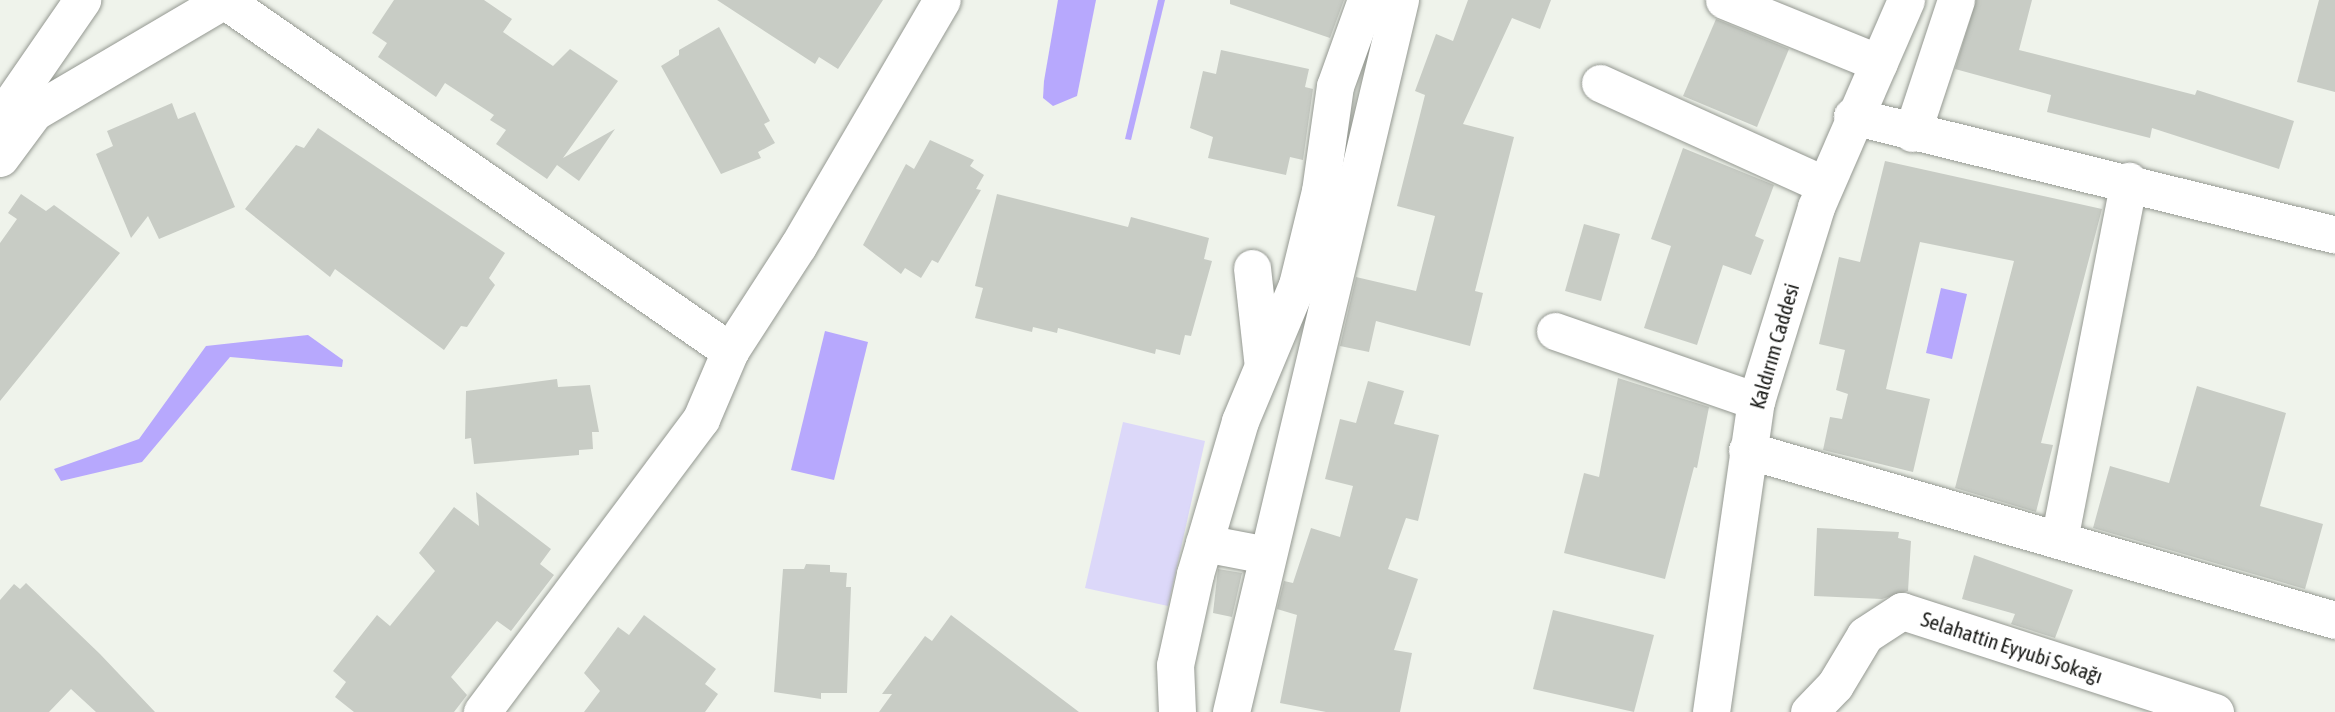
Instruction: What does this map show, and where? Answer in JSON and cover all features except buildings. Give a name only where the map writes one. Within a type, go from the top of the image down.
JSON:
[{"type":"street","points":[[0,119],[82,0]]},
{"type":"street","points":[[0,158],[34,111],[224,0],[730,351]]},
{"type":"street","points":[[482,712],[701,419],[730,351],[798,246],[942,0]]},
{"type":"street","points":[[1177,712],[1175,665],[1204,543],[1262,359],[1297,285],[1320,191],[1335,86],[1366,0]]},
{"type":"street","points":[[1231,712],[1400,0]]},
{"type":"street","points":[[1724,0],[1879,62]]},
{"type":"street","name":"Kaldırım Caddesi","points":[[1711,712],[1756,401],[1825,185],[1852,116],[1906,0]]},
{"type":"street","points":[[1912,133],[1956,0]]},
{"type":"street","points":[[1600,83],[1825,185]]},
{"type":"street","points":[[1852,116],[1912,133],[2129,181],[2335,235]]},
{"type":"street","points":[[2059,540],[2129,181]]},
{"type":"street","points":[[1252,268],[1262,359]]},
{"type":"street","points":[[1555,331],[1756,401]]},
{"type":"street","points":[[1747,450],[2335,620]]},
{"type":"street","points":[[1204,543],[1267,555]]},
{"type":"street","name":"Selahattin Eyyubi Sokağı","points":[[1810,712],[1835,685],[1865,635],[1902,611],[2215,712]]},
{"type":"shaded area","points":[[1058,0],[1096,0],[1077,96],[1053,106],[1043,98]]},
{"type":"shaded area","points":[[1158,0],[1165,0],[1131,140],[1125,139]]},
{"type":"shaded area","points":[[1941,288],[1967,294],[1952,359],[1926,353]]},
{"type":"shaded area","points":[[825,331],[868,342],[834,480],[791,470]]},
{"type":"shaded area","points":[[308,335],[343,360],[342,367],[230,357],[142,462],[61,481],[54,469],[139,439],[206,346]]},
{"type":"shaded area","points":[[1123,422],[1205,441],[1168,606],[1085,588]]}]
